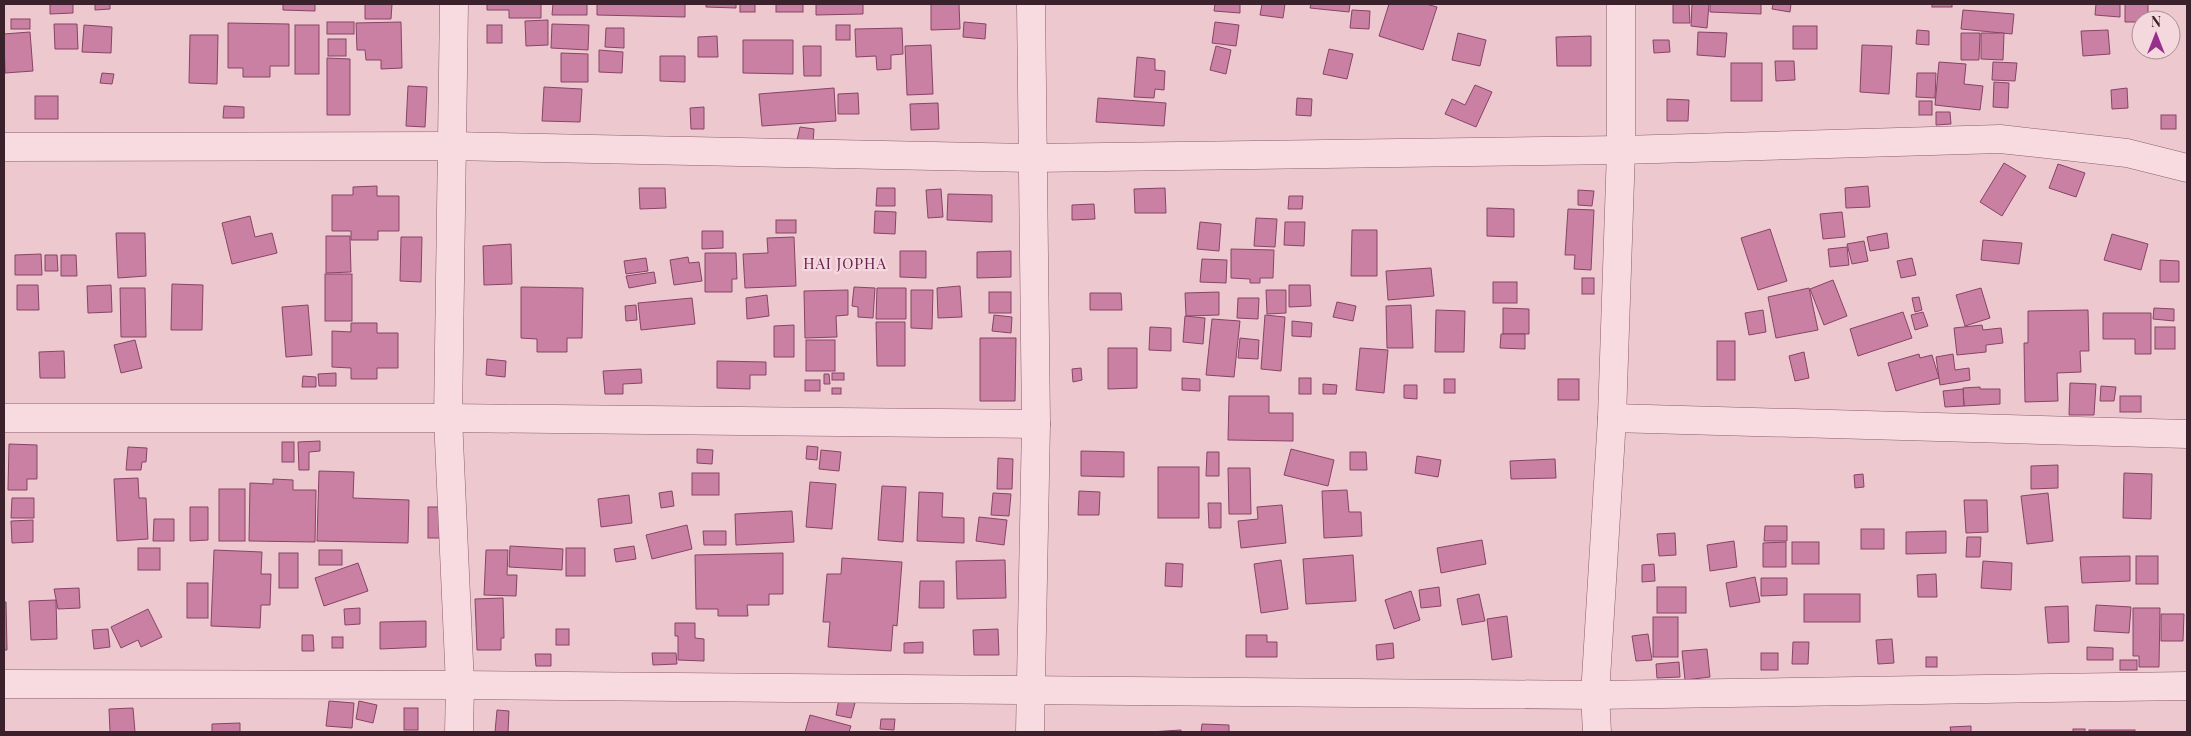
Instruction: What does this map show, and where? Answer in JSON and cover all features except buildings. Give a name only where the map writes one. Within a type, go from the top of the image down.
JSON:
[{"type":"street","points":[[454,4],[450,146],[448,418],[460,685],[459,732]]},
{"type":"street","points":[[1030,732],[1036,424],[1031,4]]},
{"type":"street","points":[[1597,732],[1595,695],[1612,418],[1621,150],[1621,4]]},
{"type":"street","points":[[4,146],[450,146],[1032,158],[1621,150],[2000,139],[2127,153],[2187,168]]},
{"type":"street","points":[[4,418],[448,418],[1036,424]]},
{"type":"street","points":[[1612,418],[2187,434]]},
{"type":"street","points":[[4,684],[460,685],[1595,695],[2187,686]]},
{"type":"district","name":"HAI JOPHA","points":[[845,264]]}]
